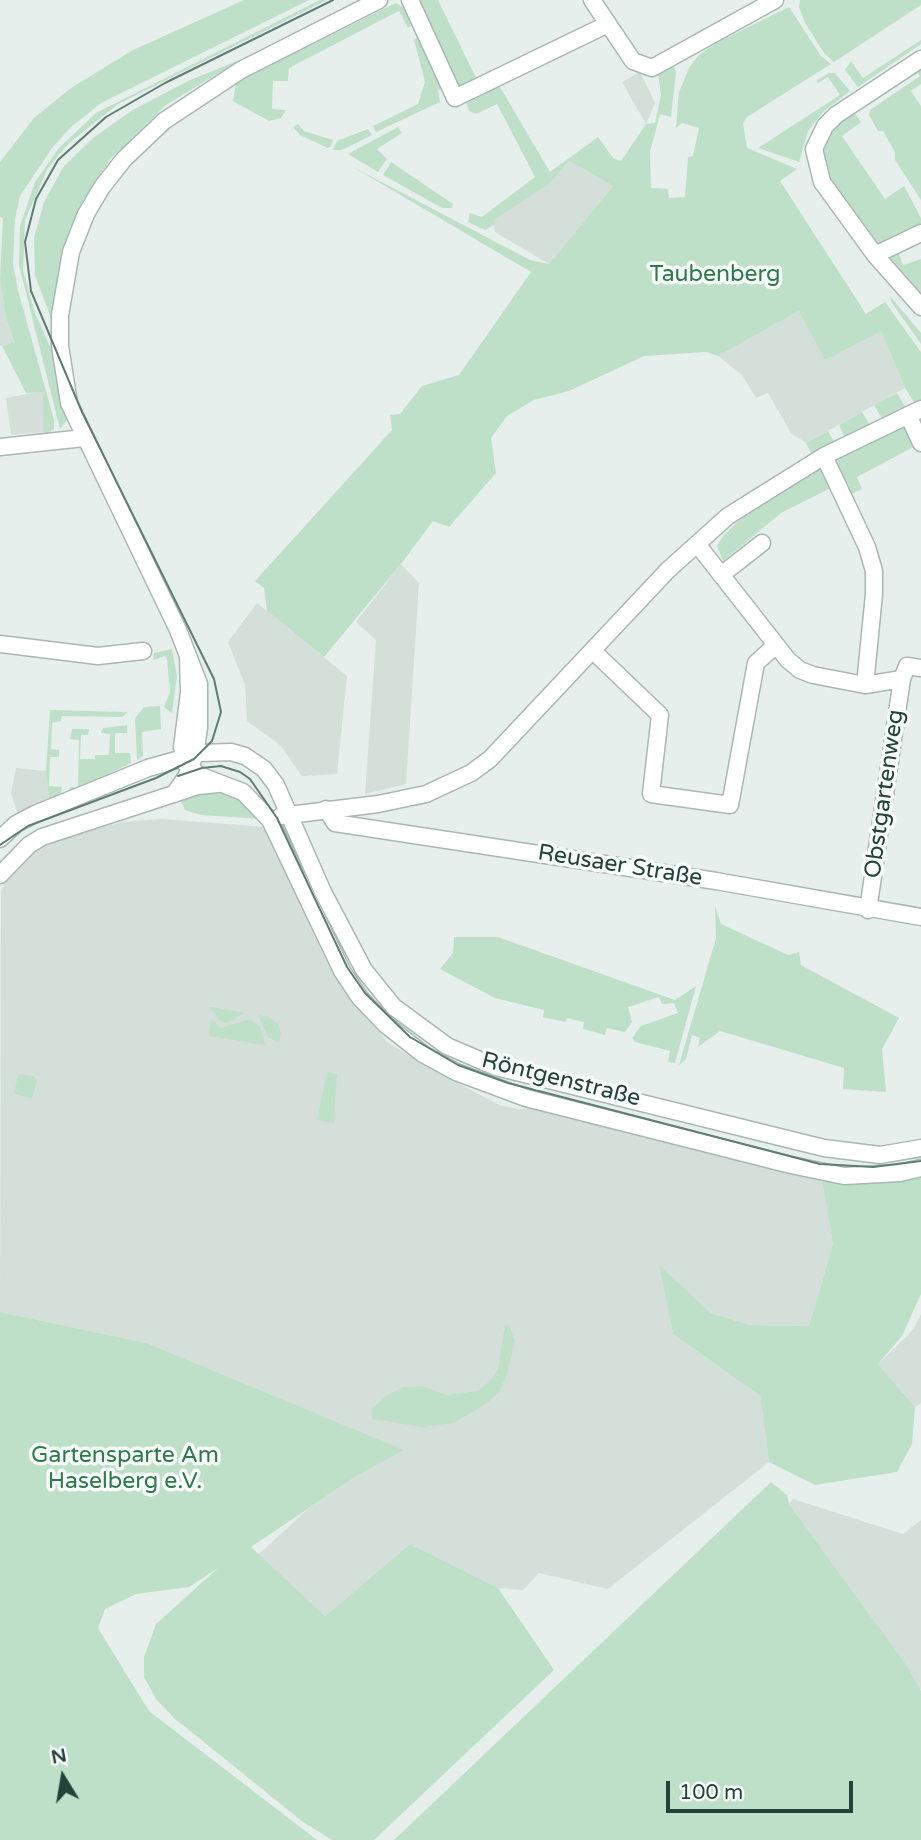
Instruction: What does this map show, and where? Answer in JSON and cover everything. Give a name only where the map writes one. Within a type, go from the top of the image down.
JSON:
[{"type":"street","points":[[174,794],[189,760],[192,727],[188,657],[178,630],[84,438],[66,390],[60,346],[60,316],[71,252],[86,214],[103,187],[143,139],[188,103],[241,70],[379,0]]},
{"type":"street","points":[[410,0],[455,99],[606,25]]},
{"type":"street","points":[[592,0],[606,25],[633,61],[652,68],[775,0]]},
{"type":"street","points":[[921,60],[836,115],[816,142],[815,161],[822,182],[875,255],[921,307]]},
{"type":"street","points":[[875,255],[921,233]]},
{"type":"street","points":[[270,820],[326,808],[378,804],[426,794],[471,773],[490,759],[668,570],[758,495],[824,456],[914,412],[921,443]]},
{"type":"street","points":[[0,447],[84,438]]},
{"type":"street","points":[[824,456],[867,547],[874,571],[865,685]]},
{"type":"street","points":[[721,575],[762,543]]},
{"type":"street","points":[[697,544],[776,645],[800,670],[865,685],[902,679],[907,666],[921,668]]},
{"type":"street","points":[[0,645],[98,656],[143,651]]},
{"type":"street","points":[[593,651],[660,715],[651,794],[730,805],[756,663],[776,645]]},
{"type":"street","name":"Obstgartenweg","points":[[868,910],[902,679]]},
{"type":"street","points":[[148,768],[192,727]]},
{"type":"street","name":"Röntgenstraße","points":[[192,727],[231,752],[257,762],[264,769],[290,815],[323,892],[364,970],[394,1007],[447,1046],[496,1067],[824,1148],[880,1155],[921,1148]]},
{"type":"street","points":[[0,839],[16,824],[35,814],[148,768],[231,752]]},
{"type":"street","name":"Röntgenstraße","points":[[189,760],[218,784],[243,792],[270,820],[324,939],[360,998],[404,1040],[456,1072],[526,1098],[791,1165],[844,1175],[900,1173],[921,1168]]},
{"type":"street","points":[[0,875],[29,845],[42,837],[174,794],[218,784]]},
{"type":"street","name":"Reusaer Straße","points":[[326,808],[335,823],[702,879],[921,918]]},
{"type":"shaded area","points":[[640,72],[655,103],[646,124],[622,82]]},
{"type":"shaded area","points":[[569,161],[613,186],[549,264],[495,232],[493,220],[548,184]]},
{"type":"shaded area","points":[[0,279],[6,318],[14,343],[0,346]]},
{"type":"shaded area","points":[[799,311],[881,331],[905,388],[806,443],[791,433],[768,393],[756,398],[742,375],[718,356]]},
{"type":"shaded area","points":[[43,391],[45,432],[11,435],[6,398]]},
{"type":"shaded area","points":[[401,564],[419,583],[406,784],[365,794],[376,640],[356,622]]},
{"type":"shaded area","points":[[257,603],[347,676],[337,774],[302,776],[280,745],[247,721],[245,685],[228,642]]},
{"type":"shaded area","points":[[16,768],[46,771],[49,800],[18,814],[11,793]]},
{"type":"shaded area","points":[[162,819],[266,827],[317,940],[339,979],[387,1042],[439,1073],[499,1105],[518,1109],[534,1108],[822,1181],[833,1244],[809,1326],[750,1325],[711,1313],[660,1267],[673,1334],[760,1396],[769,1462],[608,1589],[539,1573],[523,1590],[498,1588],[410,1544],[325,1616],[258,1555],[308,1509],[355,1477],[403,1450],[147,1343],[0,1312],[1,891],[7,878],[29,853],[47,843],[122,822]]},
{"type":"shaded area","points":[[921,1314],[921,1403],[915,1407],[878,1364],[913,1330]]},
{"type":"shaded area","points":[[793,1499],[903,1534],[921,1520],[921,1691],[908,1667],[789,1504]]},
{"type":"green space","points":[[244,0],[309,0],[101,103],[71,127],[52,148],[20,196],[15,219],[13,264],[54,420],[54,429],[44,436],[43,392],[26,393],[2,346],[14,342],[6,318],[0,279],[3,218],[0,217],[0,162],[34,118],[71,88],[133,50]]},
{"type":"green space","points":[[320,0],[327,0],[118,104],[68,144],[48,168],[25,220],[23,270],[35,313],[52,351],[67,420],[60,429],[19,265],[20,226],[35,182],[59,148],[96,113]]},
{"type":"green space","points":[[416,0],[438,0],[479,84],[462,88],[454,85]]},
{"type":"green space","points":[[800,0],[921,0],[921,5],[834,62],[824,53],[805,23],[799,7]]},
{"type":"green space","points":[[396,3],[406,9],[411,26],[408,28],[399,11],[289,68],[288,81],[273,81],[272,109],[286,110],[281,118],[269,121],[233,101],[236,84],[250,75]]},
{"type":"green space","name":"Taubenberg","points":[[789,7],[821,56],[831,64],[747,117],[743,123],[747,148],[797,169],[780,181],[866,314],[885,302],[921,352],[921,400],[914,402],[905,388],[881,331],[825,360],[799,311],[718,356],[706,352],[644,356],[569,391],[534,400],[507,416],[491,438],[496,473],[449,527],[433,521],[324,657],[267,611],[264,588],[255,581],[392,430],[390,415],[400,414],[422,386],[459,375],[531,272],[353,167],[530,260],[549,264],[613,186],[569,161],[549,184],[494,220],[494,225],[485,230],[468,222],[470,213],[482,217],[535,177],[497,104],[476,114],[469,111],[465,99],[497,82],[550,172],[598,137],[613,158],[621,161],[646,124],[655,123],[661,95],[658,73],[673,64],[676,72],[671,117],[660,114],[650,152],[651,188],[668,189],[669,198],[685,197],[688,157],[693,156],[699,128],[682,123],[676,128],[679,92],[689,68],[699,55],[718,42]]},
{"type":"green space","points":[[419,38],[443,89],[438,90],[440,102],[376,132],[373,126],[418,104],[425,82],[414,40]]},
{"type":"green space","points":[[921,40],[921,44],[858,87],[845,70],[851,61],[863,78]]},
{"type":"green space","points":[[240,60],[166,105],[110,159],[81,207],[61,259],[52,321],[35,275],[34,238],[44,202],[64,166],[93,138],[131,111],[190,80]]},
{"type":"green space","points":[[921,69],[921,84],[911,91],[921,106],[921,200],[895,160],[895,152],[883,131],[878,131],[869,115],[870,110],[920,76],[916,70]]},
{"type":"green space","points":[[829,73],[835,73],[850,91],[823,112],[808,131],[799,162],[758,148],[840,95],[828,77],[818,83],[817,80]]},
{"type":"green space","points":[[854,112],[861,122],[842,136],[885,199],[904,186],[921,218],[921,228],[878,247],[827,181],[819,150],[828,129]]},
{"type":"green space","points":[[298,124],[304,131],[333,140],[331,146],[328,148],[300,135],[293,127]]},
{"type":"green space","points":[[398,127],[402,133],[377,149],[387,159],[378,172],[348,154]]},
{"type":"green space","points":[[368,129],[372,135],[342,150],[333,150],[337,141]]},
{"type":"green space","points":[[391,162],[453,204],[452,208],[442,208],[383,175]]},
{"type":"green space","points":[[896,246],[903,265],[921,259],[921,294],[887,254]]},
{"type":"green space","points":[[890,296],[921,333],[921,344],[892,303]]},
{"type":"green space","points":[[897,393],[906,408],[882,419],[874,405]]},
{"type":"green space","points":[[862,412],[870,425],[845,438],[839,425]]},
{"type":"green space","points":[[901,425],[908,426],[919,444],[857,477],[862,489],[846,497],[833,464],[835,460]]},
{"type":"green space","points":[[828,431],[835,443],[811,453],[806,443]]},
{"type":"green space","points":[[819,468],[824,468],[835,486],[781,513],[723,561],[717,546],[723,536],[750,510]]},
{"type":"green space","points":[[172,649],[177,676],[172,713],[164,707],[170,692],[167,659],[165,656],[154,660],[153,657],[154,653]]},
{"type":"green space","points":[[144,692],[123,717],[62,716],[61,721],[52,723],[51,749],[59,750],[59,757],[50,757],[49,786],[62,787],[61,793],[49,800],[46,771],[50,710],[127,712]]},
{"type":"green space","points":[[160,706],[161,729],[142,732],[143,756],[137,760],[135,718],[144,707]]},
{"type":"green space","points":[[127,725],[127,733],[115,733],[115,753],[130,753],[131,763],[71,792],[69,791],[70,787],[78,787],[79,740],[70,739],[72,729],[89,729],[88,735],[81,735],[80,759],[95,759],[95,755],[109,755],[110,734],[101,733],[103,728]]},
{"type":"green space","points":[[207,790],[233,795],[261,819],[201,815],[185,810],[179,797]]},
{"type":"green space","points":[[715,906],[721,924],[788,955],[799,952],[801,965],[899,1018],[882,1049],[886,1092],[843,1089],[844,1068],[720,1031],[698,1047],[700,1038],[692,1035],[686,1059],[679,1065],[716,938]]},
{"type":"green space","points":[[454,937],[498,937],[675,1000],[696,986],[675,1063],[668,1062],[670,1051],[635,1042],[632,1038],[641,1026],[678,1013],[674,1003],[662,1004],[659,997],[628,1007],[632,1022],[625,1032],[607,1028],[605,1035],[583,1029],[584,1022],[567,1018],[565,1022],[543,1017],[544,1010],[495,998],[440,969],[453,953]]},
{"type":"green space","points":[[209,1007],[245,1013],[226,1023],[219,1020]]},
{"type":"green space","points":[[258,1015],[269,1017],[278,1024],[281,1033],[279,1043],[268,1037]]},
{"type":"green space","points":[[211,1018],[220,1028],[250,1019],[260,1027],[265,1045],[209,1036]]},
{"type":"green space","points":[[327,1072],[337,1074],[334,1123],[317,1120]]},
{"type":"green space","points":[[18,1074],[34,1076],[37,1081],[32,1098],[14,1094]]},
{"type":"green space","points":[[921,1173],[921,1294],[902,1336],[878,1364],[915,1407],[912,1444],[897,1472],[815,1485],[769,1462],[760,1396],[673,1334],[659,1265],[711,1313],[750,1325],[809,1326],[833,1244],[822,1181],[851,1182]]},
{"type":"green space","name":"Gartensparte Am Haselberg e.V.","points":[[0,1312],[147,1343],[404,1450],[355,1477],[251,1547],[325,1616],[410,1544],[498,1588],[554,1670],[374,1840],[332,1840],[303,1822],[174,1718],[156,1699],[144,1677],[144,1657],[156,1624],[218,1568],[189,1587],[136,1594],[105,1609],[98,1628],[149,1711],[317,1840],[0,1840]]},
{"type":"green space","points":[[509,1324],[515,1341],[506,1377],[499,1392],[487,1403],[454,1423],[422,1427],[372,1419],[372,1409],[386,1396],[403,1387],[422,1386],[446,1395],[478,1391],[491,1380],[498,1369],[505,1326]]},
{"type":"green space","points":[[771,1482],[787,1495],[789,1504],[908,1667],[921,1691],[921,1840],[394,1840]]},
{"type":"tram line","points":[[0,845],[28,826],[156,778],[194,759],[212,741],[221,712],[214,679],[82,412],[31,291],[25,242],[36,199],[58,160],[106,117],[165,83],[333,0]]},
{"type":"tram line","points":[[178,776],[202,768],[221,766],[240,772],[250,779],[277,818],[347,967],[365,993],[410,1037],[458,1065],[508,1083],[820,1164],[873,1167],[921,1161]]}]
